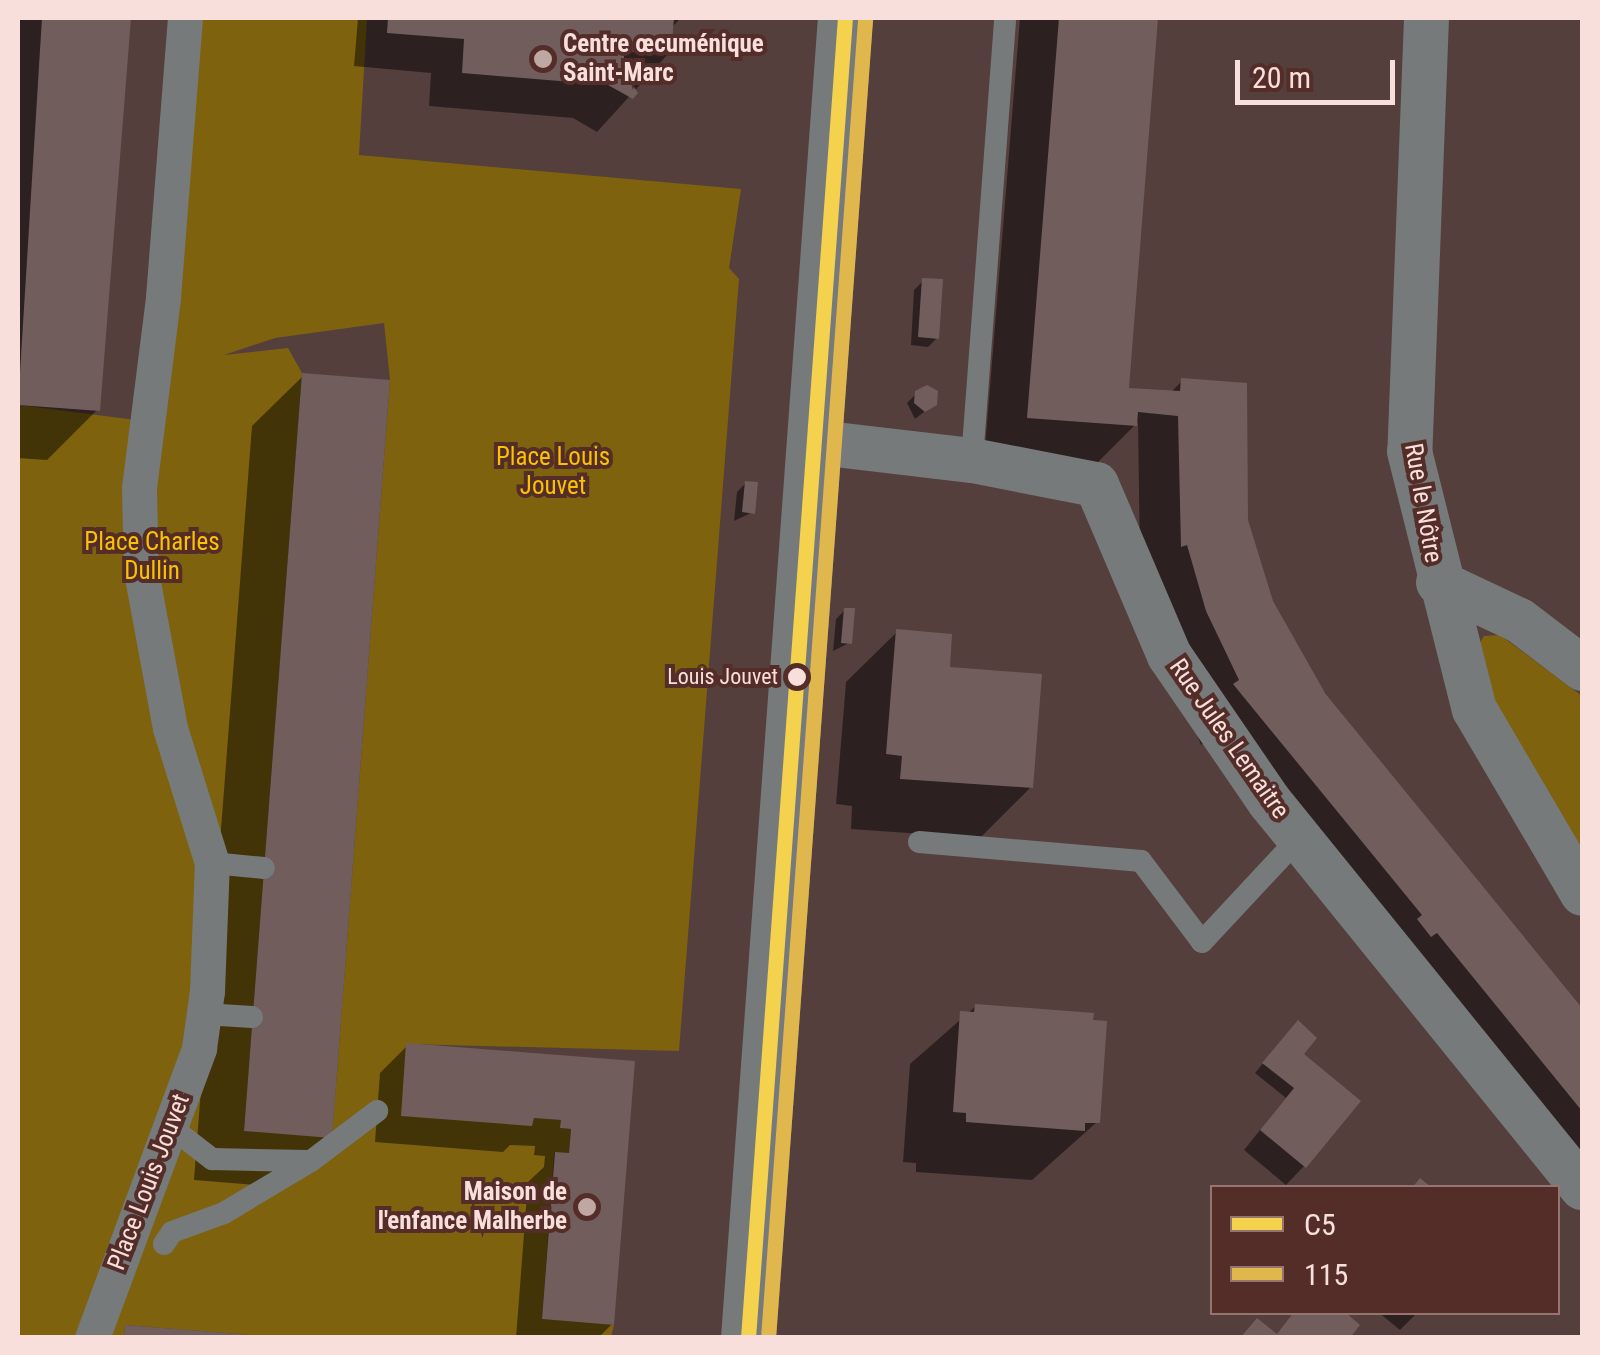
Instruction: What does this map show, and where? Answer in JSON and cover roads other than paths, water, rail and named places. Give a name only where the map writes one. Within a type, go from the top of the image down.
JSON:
[{"type":"street","name":"Place Louis Jouvet","points":[[92,1338],[172,1128],[204,1014],[212,862],[166,712],[141,572],[140,488],[163,298],[185,18]]},
{"type":"street","points":[[748,1338],[818,442],[846,18]]},
{"type":"street","name":"Rue le Nôtre","points":[[1426,18],[1409,451],[1438,582],[1474,708],[1582,893]]},
{"type":"street","name":"Rue Jules Lemaitre","points":[[818,442],[972,460],[1096,484],[1169,655],[1299,838],[1582,1187]]},
{"type":"street","points":[[1438,582],[1519,620],[1582,668]]},
{"type":"lane","points":[[972,460],[1005,18]]},
{"type":"lane","points":[[919,842],[1141,861],[1202,942],[1299,838]]},
{"type":"lane","points":[[212,862],[264,868]]},
{"type":"lane","points":[[204,1014],[252,1016]]},
{"type":"lane","points":[[164,1244],[172,1232],[224,1213],[311,1160],[377,1111]]},
{"type":"lane","points":[[172,1128],[212,1159],[311,1160]]},
{"type":"place","name":"Centre œcuménique Saint-Marc","points":[[543,59]]},
{"type":"place","name":"Louis Jouvet","points":[[797,677]]},
{"type":"place","name":"Maison de l'enfance Malherbe","points":[[587,1207]]},
{"type":"park label","name":"Place Charles Dullin","points":[[152,558]]}]
